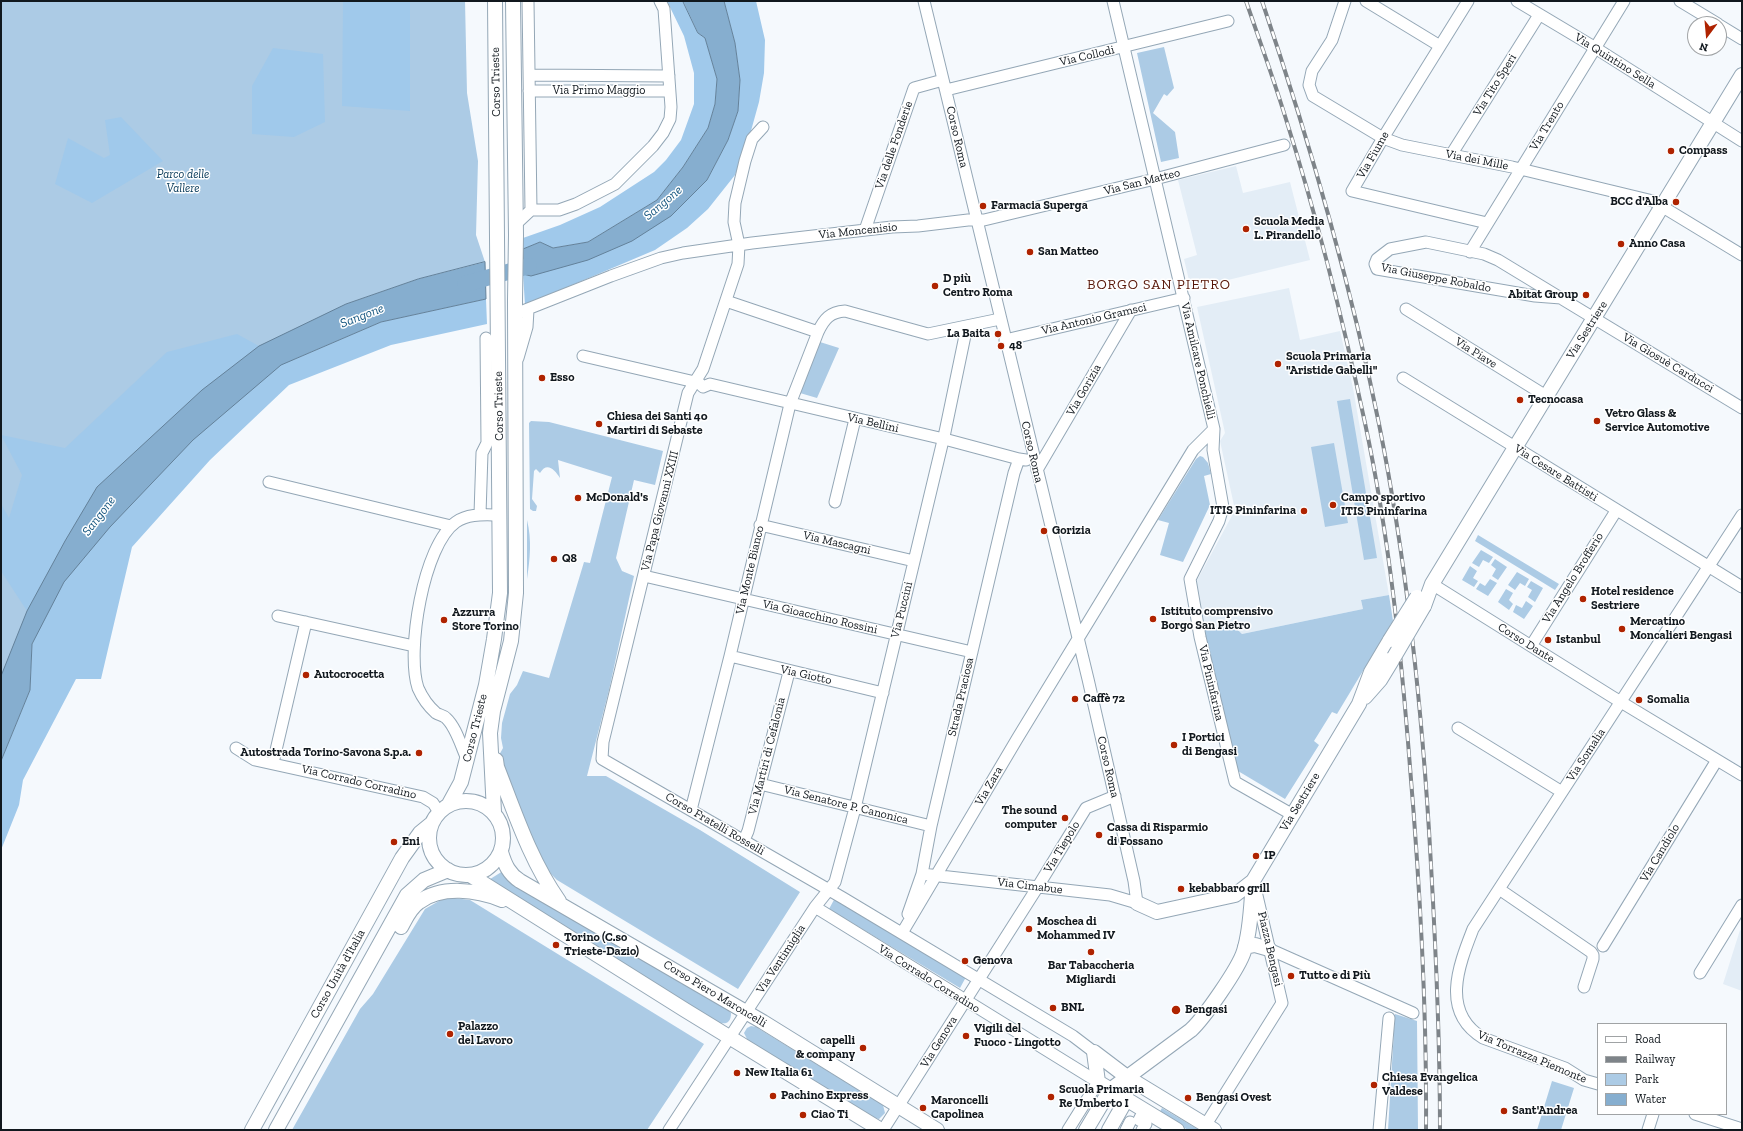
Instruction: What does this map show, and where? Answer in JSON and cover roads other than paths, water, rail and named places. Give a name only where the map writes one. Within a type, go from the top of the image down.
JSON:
[{"type":"main road","name":"Corso Trieste","points":[[444,808],[461,782],[467,759],[486,685],[500,593],[495,1]]},
{"type":"main road","name":"Corso Trieste","points":[[494,812],[490,733],[493,711],[510,641],[516,593],[516,229],[513,1]]},
{"type":"main road","name":"Via Sestriere","points":[[1137,903],[1157,912],[1235,895],[1253,881],[1359,704],[1371,672],[1390,640],[1432,584],[1742,75]]},
{"type":"main road","name":"Via Sestriere","points":[[1359,704],[1380,680],[1394,657],[1420,601]]},
{"type":"main road","points":[[490,733],[497,767],[532,857],[541,874],[562,905]]},
{"type":"main road","points":[[457,801],[473,801],[484,805],[494,812],[504,833],[504,842],[501,852],[493,864],[484,871],[470,875],[460,875],[440,865],[431,852],[428,835],[431,824],[444,808],[457,801]]},
{"type":"main road","name":"Corso Unità d'Italia","points":[[252,1130],[402,858],[420,833],[431,824]]},
{"type":"main road","name":"Corso Piero Maroncelli","points":[[501,852],[505,865],[512,876],[746,1012],[937,1130]]},
{"type":"main road","name":"Corso Unità d'Italia","points":[[276,1130],[407,896],[424,880],[448,870]]},
{"type":"main road","points":[[470,875],[730,1038],[882,1130]]},
{"type":"main road","name":"Piazza Bengasi","points":[[1127,1077],[1198,1024],[1239,963],[1245,947],[1253,881]]},
{"type":"main road","points":[[353,991],[370,978],[410,911],[419,902],[434,894],[451,891],[473,893],[494,897],[522,909]]},
{"type":"main road","points":[[1245,947],[1255,945],[1269,949]]},
{"type":"main road","points":[[1094,1052],[1104,1086]]},
{"type":"main road","name":"Piazza Bengasi","points":[[1094,1052],[1127,1077],[1210,1128]]},
{"type":"main road","points":[[1086,1130],[1112,1066]]},
{"type":"main road","points":[[1104,1086],[1127,1077],[1126,1100],[1109,1130]]},
{"type":"main road","name":"Via Corrado Corradino","points":[[1104,1086],[1126,1100]]},
{"type":"main road","points":[[1126,1100],[1177,1130]]},
{"type":"street","points":[[516,229],[531,210],[528,1]]},
{"type":"street","points":[[531,210],[559,210],[576,204],[615,184],[663,134],[670,119],[671,107],[664,9],[660,1]]},
{"type":"street","name":"Corso Roma","points":[[924,1],[1115,796],[1134,881],[1137,903]]},
{"type":"street","name":"Via Amilcare Ponchielli","points":[[1078,640],[1193,450],[1214,429],[1113,1]]},
{"type":"street","name":"Via dei Mille","points":[[1345,1],[1332,40],[1312,71],[1309,85],[1313,96],[1383,138],[1402,145],[1521,169],[1644,199],[1662,205],[1742,256]]},
{"type":"street","points":[[1366,1],[1440,46]]},
{"type":"street","name":"Via Fiume","points":[[1468,1],[1383,138],[1352,192],[1487,223]]},
{"type":"street","name":"Via Quintino Sella","points":[[1517,1],[1595,48],[1742,141]]},
{"type":"street","name":"Via Trento","points":[[1470,252],[1624,1]]},
{"type":"street","points":[[1680,1],[1705,16]]},
{"type":"street","name":"Via Tito Speri","points":[[1451,155],[1539,15]]},
{"type":"street","name":"Via Collodi","points":[[945,85],[1124,47],[1228,21]]},
{"type":"street","points":[[1727,30],[1742,39]]},
{"type":"street","name":"Via Primo Maggio","points":[[529,75],[669,76]]},
{"type":"street","name":"Via delle Fonderie","points":[[865,230],[914,88],[945,85]]},
{"type":"street","name":"Via Primo Maggio","points":[[530,91],[669,91]]},
{"type":"street","points":[[739,245],[734,222],[735,203],[752,139],[763,127]]},
{"type":"street","name":"Via San Matteo","points":[[976,220],[984,220],[1156,179],[1284,144]]},
{"type":"street","name":"Via Moncenisio","points":[[515,314],[661,258],[683,253],[865,230],[976,220]]},
{"type":"street","name":"Via Giuseppe Robaldo","points":[[1561,298],[1535,296],[1377,269],[1375,264],[1377,259],[1390,249],[1426,242],[1484,254],[1498,260],[1595,318]]},
{"type":"street","name":"Via Papa Giovanni XXIII","points":[[602,759],[603,742],[688,392],[702,383],[703,369],[738,264],[739,245]]},
{"type":"street","name":"Via Antonio Gramsci","points":[[1005,340],[1184,298]]},
{"type":"street","points":[[726,301],[818,332]]},
{"type":"street","points":[[515,365],[527,327],[528,310]]},
{"type":"street","name":"Via Gorizia","points":[[1036,464],[1131,310]]},
{"type":"street","name":"Via Piave","points":[[1406,310],[1546,396]]},
{"type":"street","name":"Via Monte Bianco","points":[[691,810],[730,656],[790,404],[823,321],[833,314],[845,311],[928,334],[1000,319]]},
{"type":"street","name":"Via Giosuè Carducci","points":[[1595,318],[1742,408]]},
{"type":"street","name":"Via Puccini","points":[[828,890],[835,882],[855,808],[944,439],[967,326]]},
{"type":"street","points":[[480,514],[482,453],[487,442],[486,338]]},
{"type":"street","name":"Via Bellini","points":[[584,356],[944,439],[1036,464]]},
{"type":"street","name":"Via Cesare Battisti","points":[[1403,378],[1616,511],[1742,587]]},
{"type":"street","points":[[835,502],[855,419]]},
{"type":"street","name":"Via Pininfarina","points":[[1214,429],[1213,450],[1223,507],[1219,521],[1190,579],[1200,637],[1235,782],[1293,815]]},
{"type":"street","name":"Strada Praciosa","points":[[902,934],[922,874],[931,826],[1014,473],[1019,460]]},
{"type":"street","points":[[269,482],[451,526]]},
{"type":"street","name":"Via Angelo Brofferio","points":[[1531,646],[1616,511]]},
{"type":"street","points":[[467,759],[453,729],[446,718],[436,713],[422,698],[418,686],[414,663],[414,646],[420,604],[430,563],[444,534],[451,526],[467,517],[480,514],[500,515]]},
{"type":"street","name":"Via Somalia","points":[[1458,1006],[1457,976],[1473,929],[1742,515]]},
{"type":"street","name":"Via Mascagni","points":[[760,525],[914,562]]},
{"type":"street","name":"Via Gioacchino Rossini","points":[[644,576],[972,652]]},
{"type":"street","name":"Corso Dante","points":[[1432,584],[1621,701]]},
{"type":"street","points":[[278,616],[414,646]]},
{"type":"street","points":[[273,763],[306,622]]},
{"type":"street","name":"Via Zara","points":[[902,934],[1017,739],[1078,640]]},
{"type":"street","name":"Via Giotto","points":[[730,656],[789,672],[883,693]]},
{"type":"street","name":"Via Martiri di Cefalonia","points":[[744,840],[748,831],[789,672]]},
{"type":"street","points":[[1621,701],[1742,775]]},
{"type":"street","points":[[1458,728],[1562,792]]},
{"type":"street","name":"Via Corrado Corradino","points":[[236,748],[255,760],[423,797],[444,808]]},
{"type":"street","name":"Corso Fratelli Rosselli","points":[[602,759],[828,890]]},
{"type":"street","name":"Via Candiolo","points":[[1603,946],[1717,760]]},
{"type":"street","name":"Via Senatore P. Canonica","points":[[760,784],[931,826]]},
{"type":"street","name":"Via Tiepolo","points":[[1020,913],[1086,808],[1115,796]]},
{"type":"street","name":"Via Cimabue","points":[[922,874],[1110,895],[1137,903]]},
{"type":"street","name":"Piazza Bengasi","points":[[1210,1128],[1282,1003],[1253,881]]},
{"type":"street","points":[[1499,889],[1591,952],[1593,959],[1584,987]]},
{"type":"street","name":"Via Corrado Corradino","points":[[828,890],[1073,1036],[1094,1052]]},
{"type":"street","name":"Via Ventimiglia","points":[[669,1130],[815,907],[828,890]]},
{"type":"street","points":[[1700,973],[1742,904]]},
{"type":"street","name":"Via Corrado Corradino","points":[[815,907],[1104,1086]]},
{"type":"street","name":"Via Genova","points":[[882,1130],[979,980],[1020,913]]},
{"type":"street","points":[[1269,949],[1412,1013]]},
{"type":"street","name":"Via Torrazza Piemonte","points":[[1458,1006],[1469,1028],[1483,1038],[1565,1068],[1584,1080],[1597,1084]]},
{"type":"street","points":[[1379,1130],[1389,1018]]},
{"type":"street","points":[[1068,1130],[1104,1086]]},
{"type":"street","points":[[1648,1130],[1653,1115]]},
{"type":"street","points":[[1698,1115],[1742,1129]]},
{"type":"water","points":[[683,1],[724,1],[735,43],[740,80],[738,111],[728,140],[707,180],[671,216],[632,241],[588,260],[531,276],[523,274],[523,249],[540,242],[553,248],[588,242],[657,200],[683,167],[708,128],[715,104],[717,79],[705,38],[698,33]]},
{"type":"water","points":[[485,262],[486,299],[381,322],[281,365],[193,440],[110,527],[64,582],[32,644],[30,690],[1,761],[1,676],[27,611],[65,541],[97,487],[202,390],[259,346],[346,304],[418,279]]},
{"type":"waterway","name":"Sangone","points":[[465,284],[529,266]]},
{"type":"railway","points":[[1246,1],[1297,154],[1319,230],[1357,384],[1381,508],[1398,637],[1414,812],[1424,994],[1426,1130]]},
{"type":"railway","points":[[1262,1],[1296,105],[1342,264],[1368,370],[1398,533],[1413,643],[1428,810],[1437,997],[1440,1130]]},
{"type":"place","name":"Compass","points":[[1671,151]]},
{"type":"place","name":"BCC d'Alba","points":[[1676,202]]},
{"type":"place","name":"Farmacia Superga","points":[[983,206]]},
{"type":"place","name":"Scuola Media L. Pirandello","points":[[1246,229]]},
{"type":"place","name":"Anno Casa","points":[[1621,244]]},
{"type":"place","name":"San Matteo","points":[[1030,252]]},
{"type":"place","name":"D più Centro Roma","points":[[935,286]]},
{"type":"place","name":"Abitat Group","points":[[1586,295]]},
{"type":"place","name":"La Baita","points":[[998,334]]},
{"type":"place","name":"48","points":[[1001,346]]},
{"type":"place","name":"Scuola Primaria \"Aristide Gabelli\"","points":[[1278,364]]},
{"type":"place","name":"Esso","points":[[542,378]]},
{"type":"place","name":"Tecnocasa","points":[[1520,400]]},
{"type":"place","name":"Vetro Glass & Service Automotive","points":[[1597,421]]},
{"type":"place","name":"Chiesa dei Santi 40 Martiri di Sebaste","points":[[599,424]]},
{"type":"place","name":"McDonald's","points":[[578,498]]},
{"type":"place","name":"Campo sportivo ITIS Pininfarina","points":[[1333,505]]},
{"type":"place","name":"ITIS Pininfarina","points":[[1304,511]]},
{"type":"place","name":"Gorizia","points":[[1044,531]]},
{"type":"place","name":"Q8","points":[[554,559]]},
{"type":"place","name":"Hotel residence Sestriere","points":[[1583,599]]},
{"type":"place","name":"Istituto comprensivo Borgo San Pietro","points":[[1153,619]]},
{"type":"place","name":"Azzurra Store Torino","points":[[444,620]]},
{"type":"place","name":"Mercatino Moncalieri Bengasi","points":[[1622,629]]},
{"type":"place","name":"Istanbul","points":[[1548,640]]},
{"type":"place","name":"Autocrocetta","points":[[306,675]]},
{"type":"place","name":"Caffè 72","points":[[1075,699]]},
{"type":"place","name":"Somalia","points":[[1639,700]]},
{"type":"place","name":"I Portici di Bengasi","points":[[1174,745]]},
{"type":"place","name":"Autostrada Torino-Savona S.p.a.","points":[[419,753]]},
{"type":"place","name":"The sound computer","points":[[1065,818]]},
{"type":"place","name":"Cassa di Risparmio di Fossano","points":[[1099,835]]},
{"type":"place","name":"Eni","points":[[394,842]]},
{"type":"place","name":"IP","points":[[1256,856]]},
{"type":"place","name":"kebabbaro grill","points":[[1181,889]]},
{"type":"place","name":"Moschea di Mohammed IV","points":[[1029,929]]},
{"type":"place","name":"Torino (C.so Trieste-Dazio)","points":[[556,945]]},
{"type":"place","name":"Bar Tabaccheria Migliardi","points":[[1091,952]]},
{"type":"place","name":"Genova","points":[[965,961]]},
{"type":"place","name":"Tutto e di Più","points":[[1291,976]]},
{"type":"place","name":"BNL","points":[[1053,1008]]},
{"type":"place","name":"Bengasi","points":[[1176,1010]]},
{"type":"place","name":"Palazzo del Lavoro","points":[[450,1034]]},
{"type":"place","name":"Vigili del Fuoco - Lingotto","points":[[966,1036]]},
{"type":"place","name":"capelli & company","points":[[863,1048]]},
{"type":"place","name":"New Italia 61","points":[[737,1073]]},
{"type":"place","name":"Chiesa Evangelica Valdese","points":[[1374,1085]]},
{"type":"place","name":"Pachino Express","points":[[773,1096]]},
{"type":"place","name":"Scuola Primaria Re Umberto I","points":[[1051,1097]]},
{"type":"place","name":"Bengasi Ovest","points":[[1188,1098]]},
{"type":"place","name":"Maroncelli Capolinea","points":[[923,1108]]},
{"type":"place","name":"Sant'Andrea","points":[[1504,1111]]},
{"type":"place","name":"Ciao Ti","points":[[803,1115]]},
{"type":"district","name":"BORGO SAN PIETRO","points":[[1159,285]]},
{"type":"park label","name":"Parco delle Vallere","points":[[183,182]]}]
